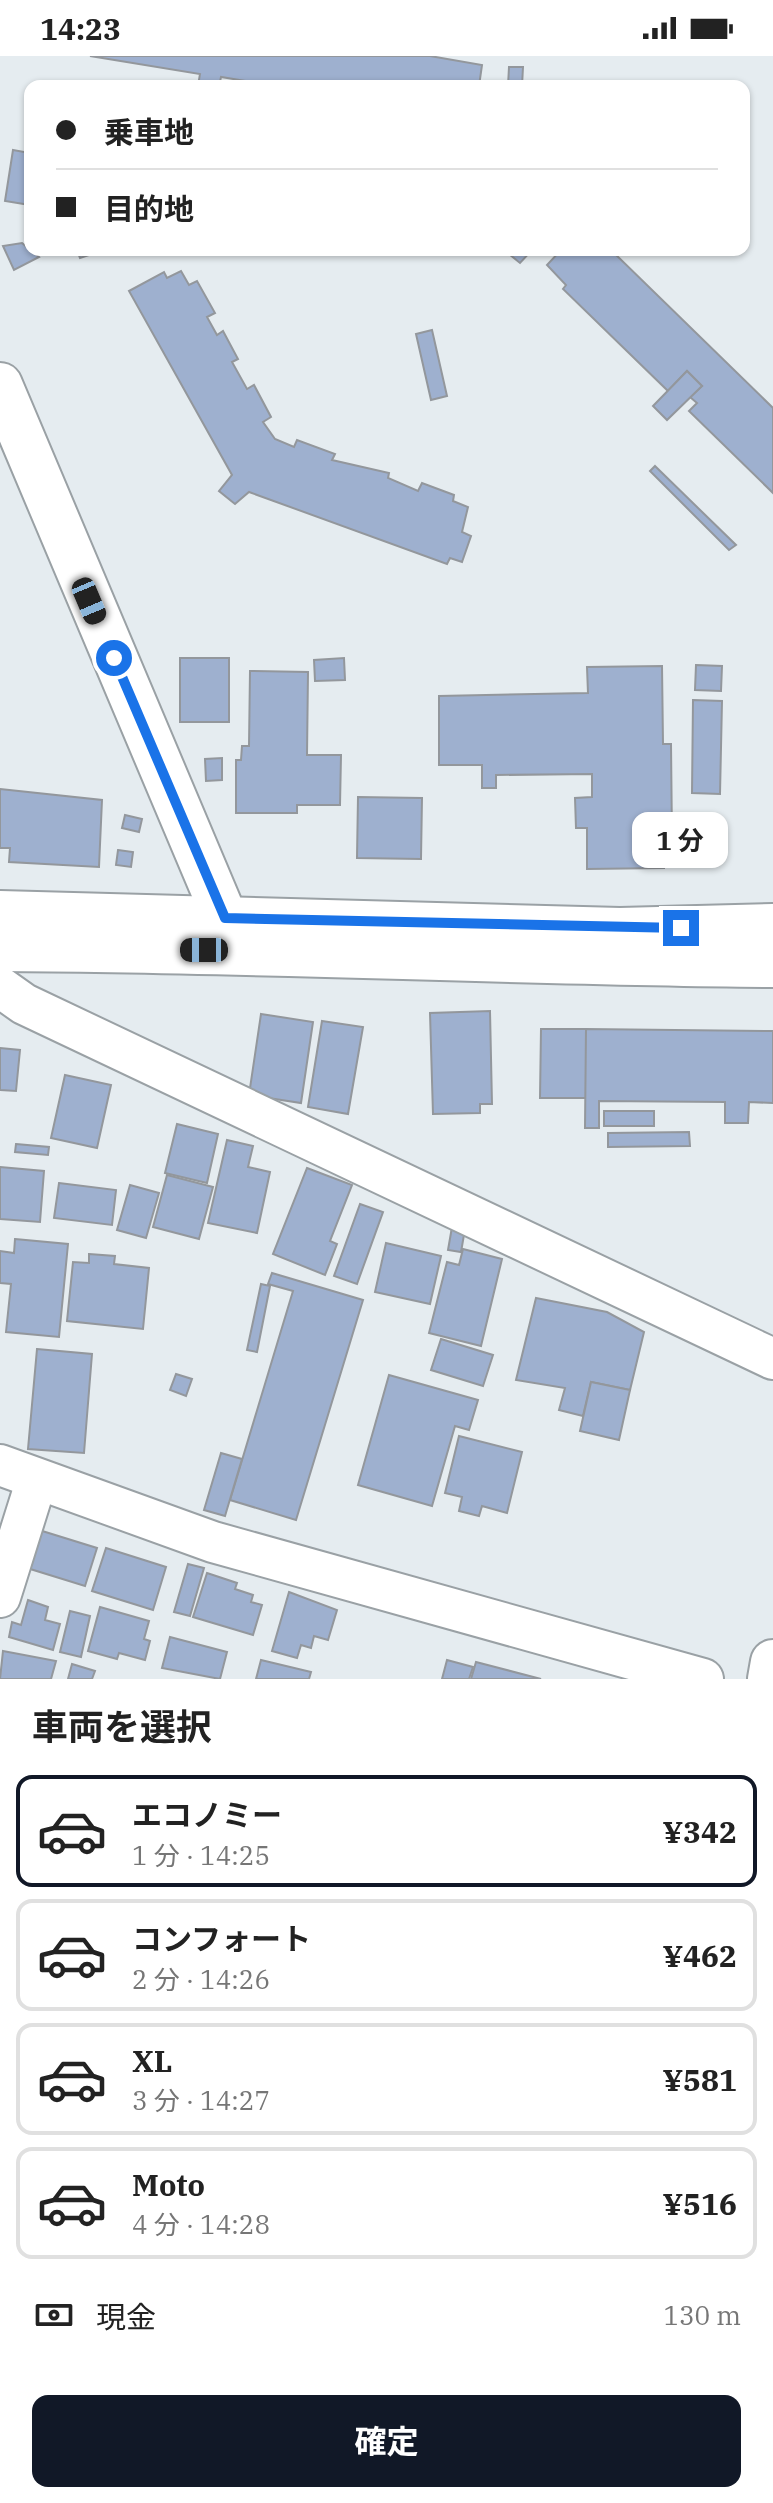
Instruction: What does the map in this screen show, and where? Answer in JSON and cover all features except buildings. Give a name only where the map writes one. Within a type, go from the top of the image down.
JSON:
[{"type":"street","points":[[0,385],[229,934]]},
{"type":"street","points":[[0,913],[617,964],[773,965]]},
{"type":"street","points":[[0,949],[229,934],[773,926]]},
{"type":"street","points":[[0,987],[24,1004],[773,1359]]},
{"type":"street","points":[[0,1465],[213,1542],[703,1679]]},
{"type":"street","points":[[0,1597],[37,1479]]},
{"type":"street","points":[[770,1679],[773,1662]]},
{"type":"route","points":[[114,658],[225,918],[620,930],[681,928]]}]
